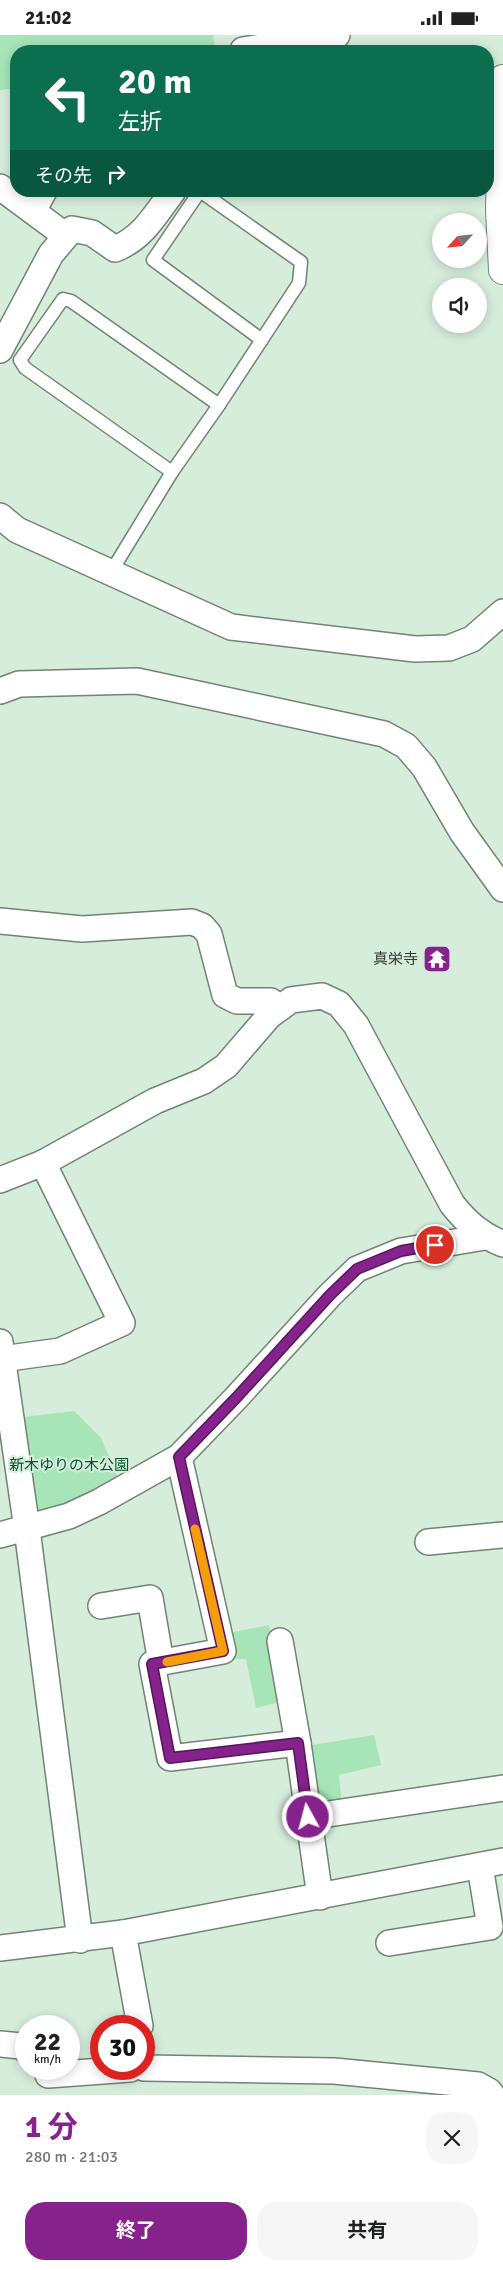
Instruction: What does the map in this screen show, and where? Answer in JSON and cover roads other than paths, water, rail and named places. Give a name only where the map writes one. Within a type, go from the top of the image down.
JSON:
[{"type":"highway","points":[[503,79],[500,210],[503,270]]},
{"type":"street","points":[[242,45],[337,35]]},
{"type":"street","points":[[0,350],[51,254],[72,229],[92,233],[114,249],[130,243],[144,229],[168,197]]},
{"type":"street","points":[[38,201],[66,236]]},
{"type":"street","points":[[0,517],[17,530],[231,627],[415,649],[449,648],[472,639],[503,612]]},
{"type":"street","points":[[0,691],[19,684],[136,681],[384,734],[406,746],[424,767],[462,832],[503,889]]},
{"type":"street","points":[[0,921],[82,929],[192,922],[202,926],[209,934],[225,995],[237,1001],[271,1001],[280,1008]]},
{"type":"street","points":[[0,1180],[43,1163],[156,1101],[204,1081],[226,1066],[269,1017],[280,1008],[291,1001],[322,995],[339,1004],[356,1025],[452,1204],[465,1221],[494,1240]]},
{"type":"street","points":[[43,1163],[122,1323],[60,1351],[1,1350],[27,1529],[80,1940]]},
{"type":"street","points":[[0,1535],[70,1516],[179,1457],[330,1295],[357,1269],[401,1251],[494,1240]]},
{"type":"street","points":[[179,1457],[223,1651],[152,1664],[170,1758],[298,1743]]},
{"type":"street","points":[[428,1542],[503,1535]]},
{"type":"street","points":[[101,1607],[150,1598],[161,1663]]},
{"type":"street","points":[[280,1641],[298,1743],[320,1897]]},
{"type":"street","points":[[308,1817],[503,1788]]},
{"type":"street","points":[[0,1948],[80,1940],[123,1933],[492,1864],[490,1927],[389,1943]]},
{"type":"street","points":[[123,1933],[138,2015]]},
{"type":"street","points":[[0,2044],[15,2045]]},
{"type":"street","points":[[155,2063],[334,2071],[412,2087],[478,2085],[495,2088]]},
{"type":"street","points":[[52,2080],[63,2095]]},
{"type":"lane","points":[[196,197],[153,260],[262,340]]},
{"type":"lane","points":[[111,572],[172,472],[219,405],[299,283],[301,262],[209,197]]},
{"type":"lane","points":[[172,472],[25,368],[20,360],[63,299],[71,301],[219,405]]},
{"type":"place","name":"真栄寺","points":[[437,959]]},
{"type":"park label","name":"新木ゆりの木公園","points":[[69,1465]]}]
